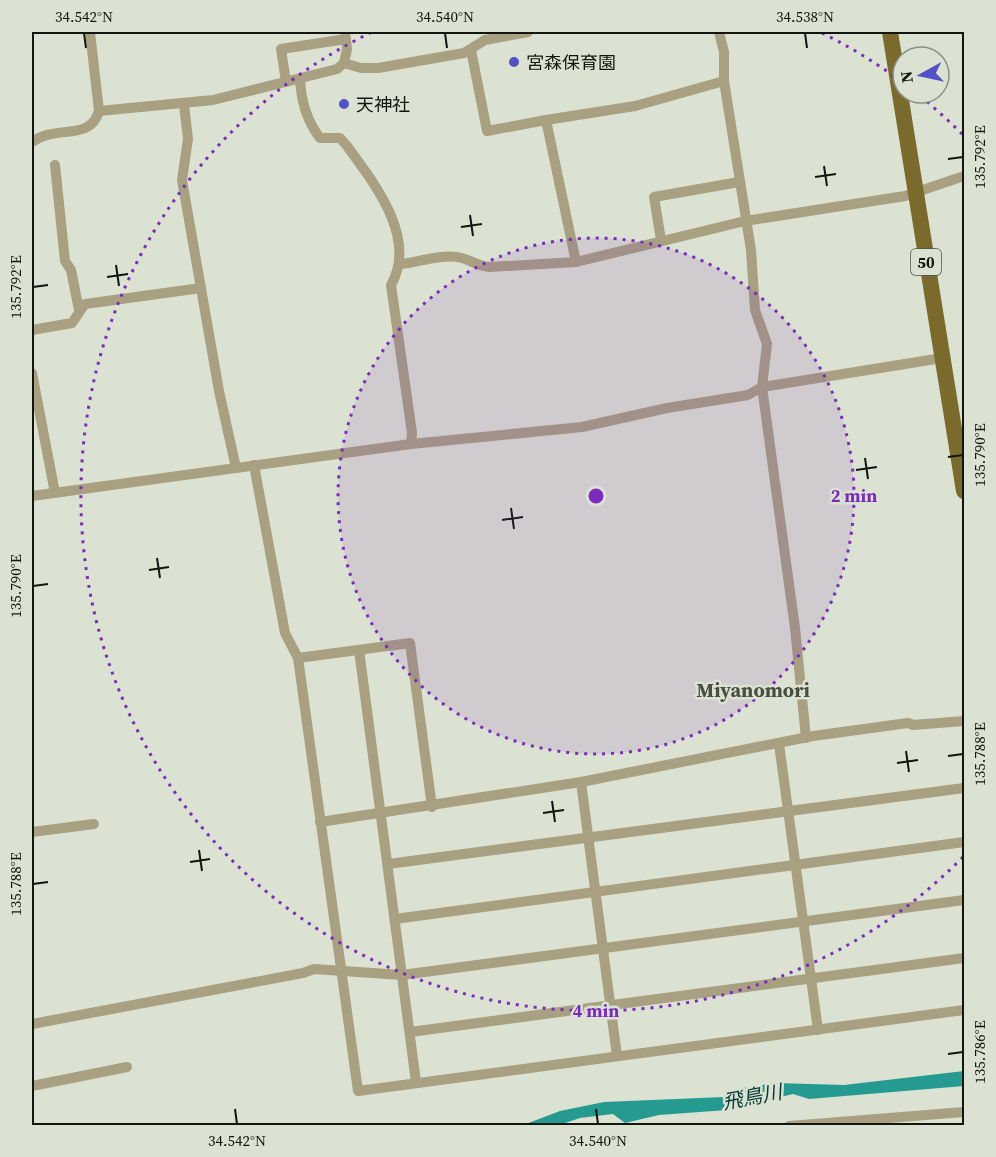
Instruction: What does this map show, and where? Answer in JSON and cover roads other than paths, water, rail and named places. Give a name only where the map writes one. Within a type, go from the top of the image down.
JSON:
[{"type":"main road","name":"50","points":[[891,32],[964,491]]},
{"type":"street","points":[[32,142],[48,133],[89,129],[96,122],[99,111],[90,32]]},
{"type":"street","points":[[344,63],[361,68],[378,68],[471,50],[485,40],[528,32]]},
{"type":"street","points":[[719,32],[724,52],[724,81],[752,261],[755,310],[767,344],[762,387],[795,628],[806,738]]},
{"type":"street","points":[[99,111],[184,105],[300,79],[337,69],[344,63],[345,35],[281,49],[286,82]]},
{"type":"street","points":[[471,50],[487,131],[635,106],[724,81]]},
{"type":"street","points":[[300,79],[301,101],[313,129],[320,138],[340,138],[347,146],[388,208],[398,236],[401,264],[391,285],[412,434],[411,444]]},
{"type":"street","points":[[184,105],[188,139],[182,180],[219,391],[236,468]]},
{"type":"street","points":[[546,120],[576,262]]},
{"type":"street","points":[[55,165],[65,261],[71,270],[79,310]]},
{"type":"street","points":[[401,264],[453,257],[463,258],[478,266],[489,267],[576,262],[745,221],[905,196],[964,176]]},
{"type":"street","points":[[661,240],[654,197],[739,182]]},
{"type":"street","points":[[32,330],[72,322],[85,304],[201,288]]},
{"type":"street","points":[[32,496],[411,444],[582,427],[667,408],[747,395],[762,387],[942,358]]},
{"type":"street","points":[[32,373],[55,493]]},
{"type":"street","points":[[254,465],[285,633],[298,658],[358,1091],[964,1010]]},
{"type":"street","points":[[298,658],[410,643],[432,807]]},
{"type":"street","points":[[359,650],[416,1082]]},
{"type":"street","points":[[320,822],[432,807],[580,782],[806,738],[908,723],[913,725],[964,721]]},
{"type":"street","points":[[779,744],[818,1030]]},
{"type":"street","points":[[580,782],[617,1056]]},
{"type":"street","points":[[388,864],[964,788]]},
{"type":"street","points":[[32,832],[94,824]]},
{"type":"street","points":[[395,919],[964,842]]},
{"type":"street","points":[[32,1024],[303,973],[314,969],[402,975],[964,900]]},
{"type":"street","points":[[410,1032],[964,958]]},
{"type":"street","points":[[32,1086],[127,1067]]},
{"type":"street","points":[[789,1125],[964,1112]]},
{"type":"water","name":"飛鳥川","points":[[964,1071],[964,1086],[809,1099],[793,1094],[727,1110],[659,1115],[625,1123],[613,1114],[580,1118],[559,1125],[523,1125],[560,1111],[604,1102],[724,1097],[743,1088],[775,1083],[844,1085]]},
{"type":"place","name":"宮森保育園","points":[[514,62]]},
{"type":"place","name":"天神社","points":[[344,104]]},
{"type":"district","name":"Miyanomori","points":[[753,690]]}]
